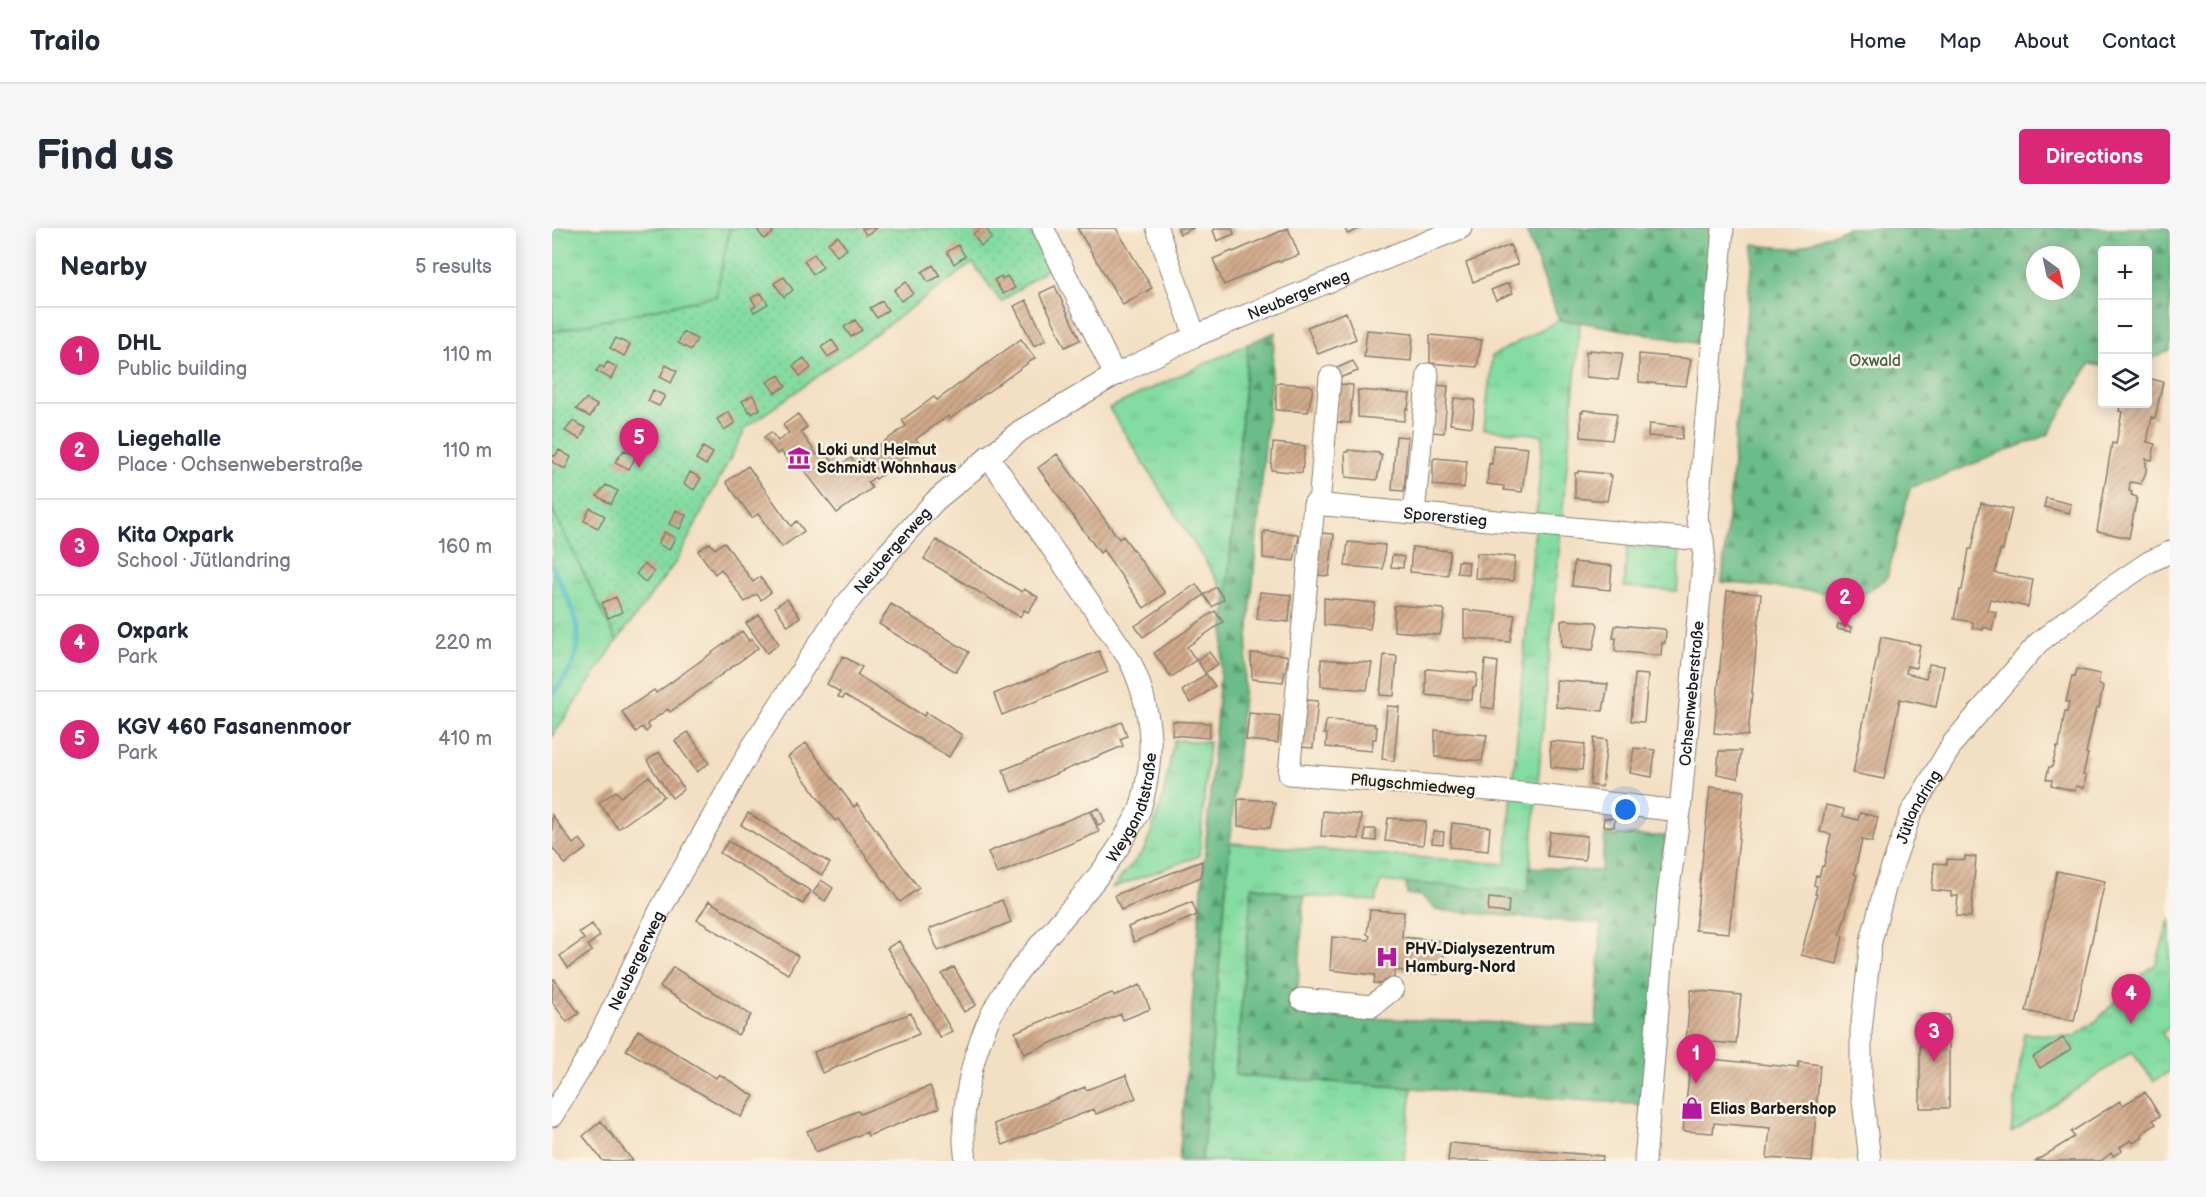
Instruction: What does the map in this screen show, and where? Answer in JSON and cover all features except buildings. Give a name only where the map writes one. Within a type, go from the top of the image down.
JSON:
[{"type":"street","points":[[1043,228],[1115,375]]},
{"type":"street","points":[[1157,228],[1195,336]]},
{"type":"street","name":"Neubergerweg","points":[[552,1116],[595,1045],[660,910],[719,803],[796,677],[839,613],[888,553],[935,501],[1020,430],[1115,375],[1195,336],[1461,228]]},
{"type":"street","name":"Ochsenweberstraße","points":[[1645,1161],[1668,894],[1680,811],[1702,575],[1703,540],[1697,518],[1723,228]]},
{"type":"street","points":[[1414,513],[1428,374]]},
{"type":"street","points":[[1319,505],[1330,377]]},
{"type":"street","name":"Weygandtstraße","points":[[966,1161],[964,1111],[972,1067],[982,1033],[1010,981],[1115,855],[1139,811],[1150,761],[1149,712],[1137,675],[1129,659],[988,456]]},
{"type":"street","name":"Pflugschmiedweg","points":[[1319,505],[1314,504],[1289,774],[1502,791],[1680,811]]},
{"type":"street","name":"Sporerstieg","points":[[1319,505],[1703,540]]},
{"type":"street","name":"Jütlandring","points":[[1870,1161],[1861,1083],[1863,1007],[1871,941],[1886,884],[1911,813],[1957,737],[2038,643],[2097,597],[2149,562],[2170,552]]},
{"type":"street","points":[[1302,999],[1372,1006],[1393,989]]},
{"type":"green space","points":[[552,228],[730,228],[716,296],[552,332]]},
{"type":"green space","points":[[730,228],[1029,228],[1048,268],[1001,302],[973,263],[746,428],[677,560],[617,641],[552,508],[552,332],[716,296]]},
{"type":"green space","points":[[1525,228],[1711,228],[1701,344],[1559,320]]},
{"type":"green space","name":"Oxwald","points":[[1846,228],[2170,228],[2170,350],[2152,359],[2152,246],[2098,246],[2098,365],[2090,364],[2048,435],[1910,488],[1887,578],[1861,596],[1722,582],[1753,245],[1797,249]]},
{"type":"green space","points":[[1559,320],[1580,322],[1528,891],[1466,889],[1381,881],[1376,901],[1304,896],[1252,886],[1235,1075],[1412,1088],[1404,1161],[1202,1161],[1230,843],[1506,864],[1543,435],[1484,429],[1492,356]]},
{"type":"green space","points":[[1275,332],[1202,1161],[1179,1161],[1248,344]]},
{"type":"green space","points":[[1248,344],[1227,596],[1109,408]]},
{"type":"green space","points":[[552,508],[617,641],[552,737]]},
{"type":"green space","points":[[1627,547],[1680,550],[1677,591],[1624,587]]},
{"type":"green space","points":[[1174,740],[1209,742],[1199,856],[1112,888],[1145,849],[1163,798]]},
{"type":"green space","points":[[1605,835],[1670,836],[1645,1105],[1235,1075],[1252,886],[1304,896],[1296,1016],[1596,1026],[1601,924],[1436,910],[1422,896],[1407,894],[1406,883],[1528,891],[1530,867],[1601,871]]},
{"type":"green space","points":[[2170,918],[2170,1027],[2162,1033],[2170,1046],[2170,1071],[2154,1081],[2132,1052],[2011,1133],[2024,1033],[2074,1037],[2097,1020],[2141,975],[2156,964]]},
{"type":"waterway","points":[[552,566],[569,601],[578,637],[573,664],[552,695]]},
{"type":"place","name":"Loki und Helmut Schmidt Wohnhaus","points":[[799,458]]},
{"type":"place","name":"KGV 460 Fasanenmoor","points":[[639,468]]},
{"type":"place","name":"Liegehalle","points":[[1845,628]]},
{"type":"place","name":"PHV-Dialysezentrum Hamburg-Nord","points":[[1387,957]]},
{"type":"place","name":"Oxpark","points":[[2131,1024]]},
{"type":"place","name":"Kita Oxpark","points":[[1934,1062]]},
{"type":"place","name":"DHL","points":[[1696,1084]]},
{"type":"place","name":"Elias Barbershop","points":[[1692,1108]]}]
